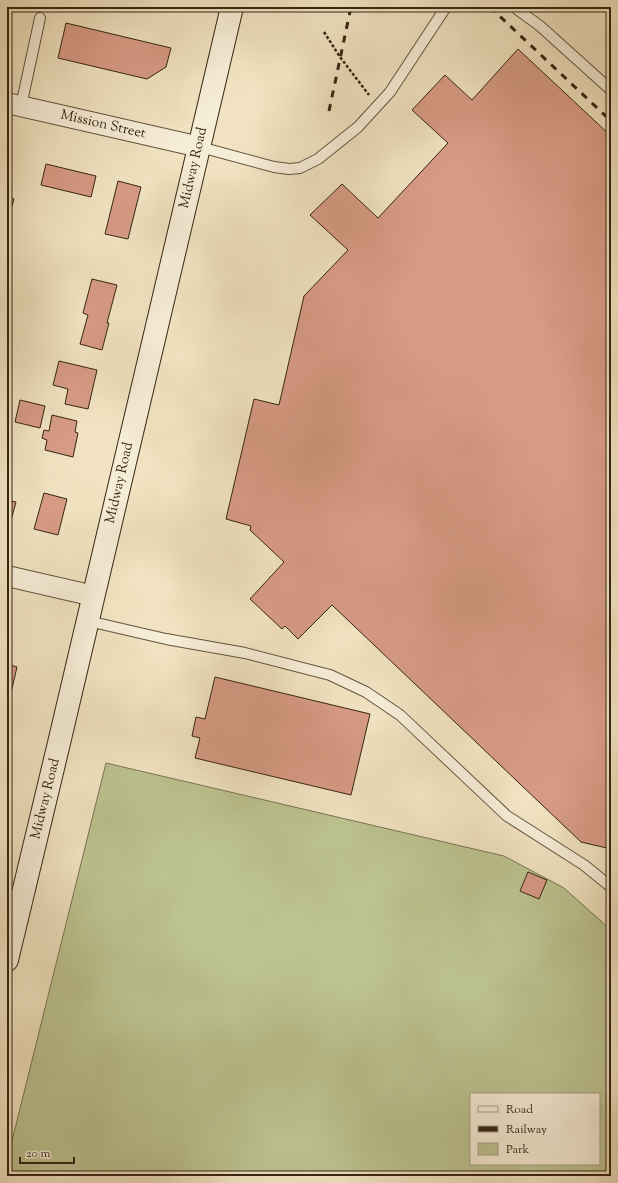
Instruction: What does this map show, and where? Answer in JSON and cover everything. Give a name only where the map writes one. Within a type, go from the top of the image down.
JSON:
[{"type":"main road","name":"Midway Road","points":[[7,960],[232,7]]},
{"type":"street","name":"Mission Street","points":[[14,105],[200,147]]},
{"type":"street","points":[[7,576],[94,596]]},
{"type":"lane","points":[[200,147],[274,167],[289,169],[300,168],[318,159],[358,127],[390,92],[446,7]]},
{"type":"lane","points":[[514,7],[540,26],[611,90]]},
{"type":"lane","points":[[14,105],[40,18]]},
{"type":"lane","points":[[88,621],[166,639],[245,652],[330,675],[366,692],[400,715],[507,816],[584,865],[611,887]]},
{"type":"path","points":[[324,32],[340,57],[377,106]]},
{"type":"green space","points":[[106,763],[504,856],[564,888],[611,930],[611,1176],[7,1176],[7,1161]]},
{"type":"building","points":[[66,23],[171,48],[166,67],[147,79],[58,58]]},
{"type":"building","points":[[518,49],[611,136],[611,849],[581,842],[332,605],[298,639],[285,626],[282,629],[250,599],[284,562],[250,530],[251,526],[226,519],[254,399],[279,405],[304,296],[348,250],[310,215],[342,184],[378,218],[448,143],[412,110],[445,75],[472,100]]},
{"type":"building","points":[[46,164],[96,176],[91,197],[41,185]]},
{"type":"building","points":[[118,181],[141,187],[128,239],[105,234]]},
{"type":"building","points":[[7,197],[14,199],[12,206],[7,205]]},
{"type":"building","points":[[92,279],[117,285],[102,350],[80,344],[88,315],[83,313]]},
{"type":"building","points":[[59,361],[97,370],[88,409],[65,404],[68,389],[53,385]]},
{"type":"building","points":[[20,400],[45,406],[40,428],[15,422]]},
{"type":"building","points":[[52,415],[77,421],[75,432],[78,433],[73,457],[45,450],[47,440],[42,438],[44,430],[49,431]]},
{"type":"building","points":[[44,493],[67,499],[58,535],[34,529]]},
{"type":"building","points":[[7,500],[16,502],[10,524],[7,523]]},
{"type":"building","points":[[7,664],[17,667],[11,693],[7,692]]},
{"type":"building","points":[[215,677],[370,714],[351,795],[195,758],[200,738],[192,736],[196,717],[205,719]]},
{"type":"building","points":[[528,872],[547,880],[539,899],[520,891]]},
{"type":"railway","points":[[329,111],[351,7]]},
{"type":"railway","points":[[490,7],[611,121]]}]
